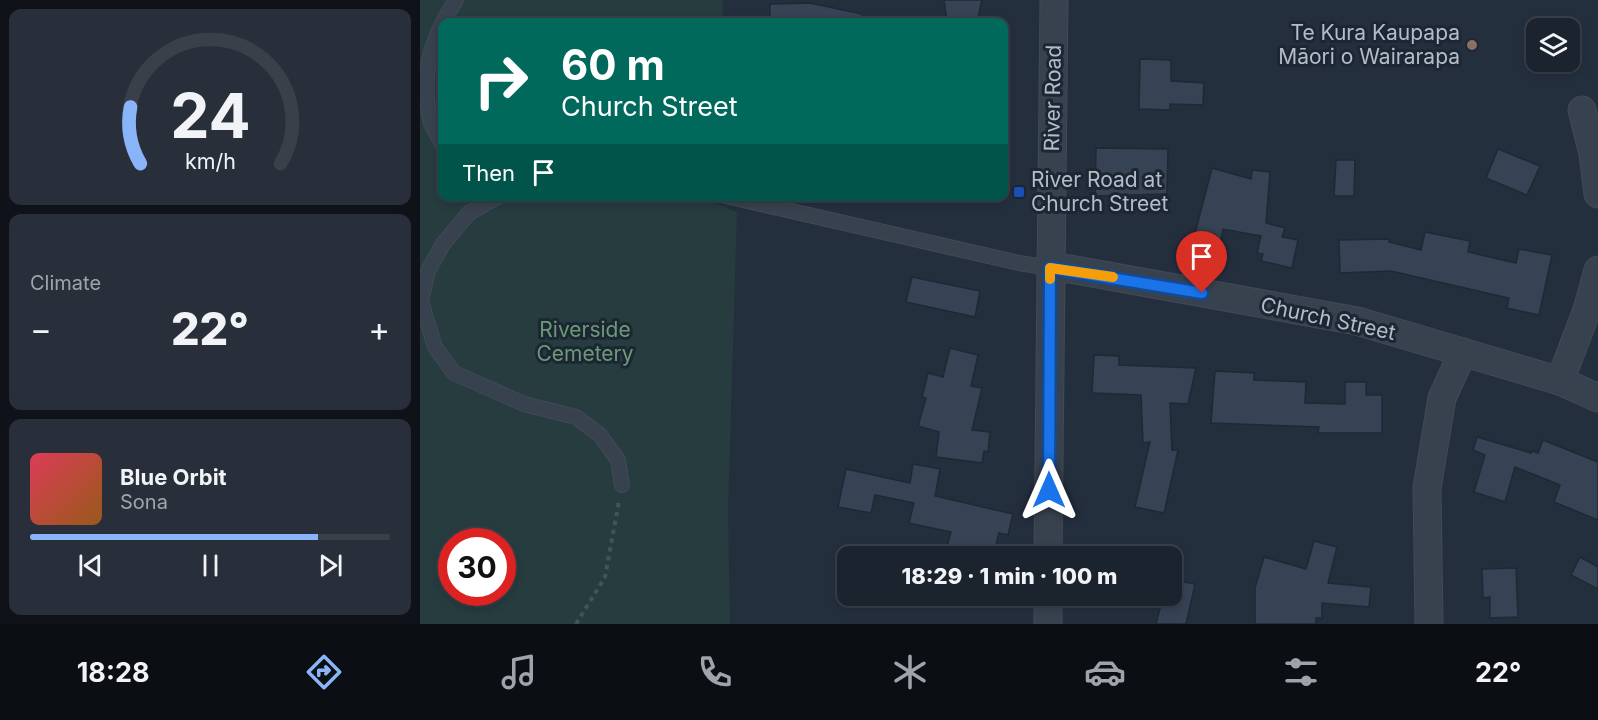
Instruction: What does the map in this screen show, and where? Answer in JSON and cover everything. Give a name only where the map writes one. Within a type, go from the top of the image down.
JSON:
[{"type":"street","name":"River Road","points":[[1048,546],[1054,0]]},
{"type":"street","points":[[1582,110],[1593,154],[1598,194]]},
{"type":"street","name":"Church Street","points":[[1050,268],[1070,269],[1357,321],[1560,381],[1598,398]]},
{"type":"street","points":[[1560,381],[1587,310],[1598,270]]},
{"type":"street","points":[[1429,624],[1429,478],[1442,398],[1463,352]]},
{"type":"street","points":[[1048,606],[1048,624]]},
{"type":"lane","points":[[444,18],[456,0]]},
{"type":"lane","points":[[438,30],[426,54],[420,81],[426,111],[438,136]]},
{"type":"lane","points":[[487,201],[469,213],[443,244],[428,271],[421,301],[435,346],[454,373],[524,404],[576,417],[600,435],[618,460],[622,485]]},
{"type":"lane","points":[[748,201],[1019,263],[1050,268]]},
{"type":"path","points":[[576,624],[605,577],[622,485]]},
{"type":"green space","name":"Riverside Cemetery","points":[[420,0],[723,0],[722,18],[438,18],[438,201],[718,201],[718,204],[737,212],[728,512],[730,624],[420,624]]},
{"type":"building","points":[[944,0],[982,0],[978,18],[946,18]]},
{"type":"building","points":[[810,3],[862,14],[862,18],[770,18],[770,4]]},
{"type":"building","points":[[1140,59],[1171,60],[1171,81],[1204,83],[1203,105],[1170,104],[1170,110],[1139,109]]},
{"type":"building","points":[[1096,148],[1168,149],[1167,194],[1095,196]]},
{"type":"building","points":[[1498,149],[1540,166],[1527,195],[1486,178]]},
{"type":"building","points":[[1336,160],[1355,160],[1354,196],[1334,196]]},
{"type":"building","points":[[1212,168],[1251,179],[1252,170],[1270,172],[1266,223],[1285,228],[1282,237],[1298,240],[1292,268],[1261,261],[1263,254],[1257,253],[1261,236],[1223,229],[1221,240],[1195,233]]},
{"type":"building","points":[[1425,232],[1470,241],[1468,252],[1516,263],[1519,249],[1552,255],[1539,315],[1507,308],[1509,298],[1391,271],[1340,273],[1339,240],[1389,239],[1389,242],[1421,250]]},
{"type":"building","points":[[912,277],[980,291],[975,317],[906,302]]},
{"type":"building","points":[[950,348],[978,355],[971,386],[982,388],[972,430],[990,432],[988,452],[984,451],[982,463],[936,457],[939,432],[918,426],[926,398],[922,397],[928,373],[943,377]]},
{"type":"building","points":[[1094,355],[1119,356],[1119,365],[1196,368],[1188,404],[1170,403],[1172,450],[1178,450],[1164,513],[1135,507],[1150,442],[1143,443],[1141,395],[1092,393]]},
{"type":"building","points":[[1215,371],[1254,373],[1254,380],[1306,382],[1305,403],[1345,404],[1345,382],[1366,382],[1366,395],[1382,395],[1382,433],[1318,433],[1319,427],[1211,423]]},
{"type":"building","points":[[1477,437],[1531,453],[1532,451],[1538,453],[1543,440],[1598,462],[1598,520],[1554,502],[1560,485],[1515,467],[1505,502],[1474,492],[1485,455],[1473,450]]},
{"type":"building","points":[[913,464],[940,469],[935,496],[1013,514],[1008,535],[999,533],[996,546],[947,546],[951,532],[909,523],[914,503],[875,495],[871,513],[838,507],[846,469],[910,483]]},
{"type":"building","points":[[1314,541],[1337,547],[1328,583],[1371,587],[1369,607],[1322,603],[1322,618],[1316,618],[1316,624],[1255,624],[1255,588],[1264,557],[1306,569]]},
{"type":"building","points":[[1580,557],[1598,567],[1598,589],[1571,575]]},
{"type":"building","points":[[1516,568],[1518,617],[1490,618],[1490,597],[1483,598],[1482,569]]},
{"type":"building","points":[[1182,582],[1195,584],[1186,624],[1156,624],[1160,606],[1182,606]]},
{"type":"slow traffic","points":[[1050,279],[1050,268],[1070,269],[1113,277]]},
{"type":"place","name":"Te Kura Kaupapa Māori o Wairarapa","points":[[1472,45]]},
{"type":"place","name":"River Road at Church Street","points":[[1019,192]]},
{"type":"route","points":[[1049,490],[1050,268],[1070,269],[1202,293]]}]
